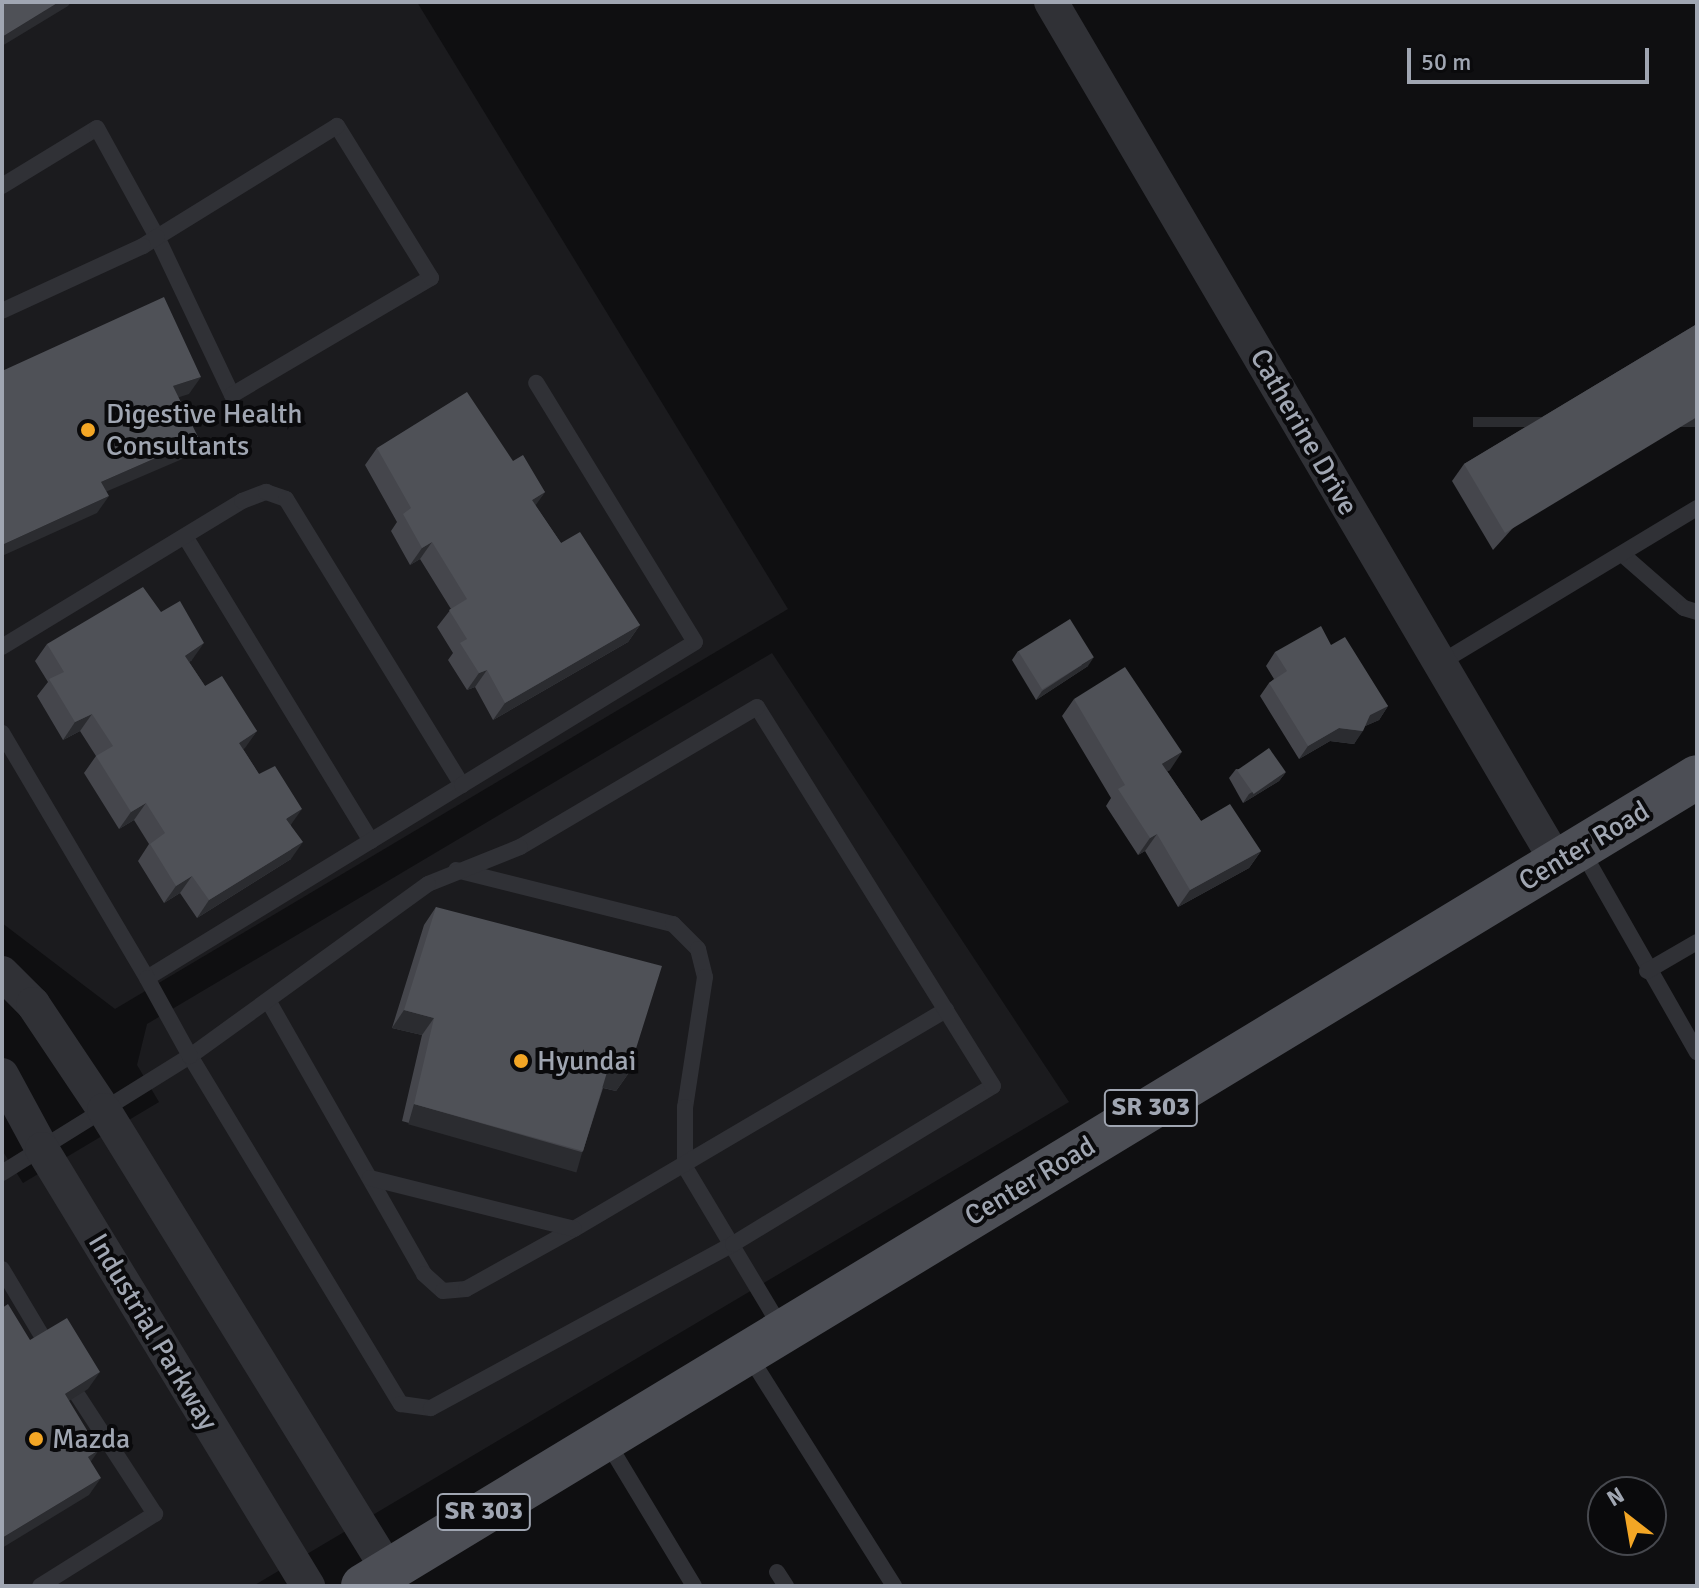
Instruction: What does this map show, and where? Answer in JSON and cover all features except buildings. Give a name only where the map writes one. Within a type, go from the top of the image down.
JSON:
[{"type":"main road","name":"Center Road","points":[[376,1578],[1697,777]]},
{"type":"street","name":"Catherine Drive","points":[[1051,2],[1440,663],[1568,855]]},
{"type":"street","points":[[2,973],[33,1004],[104,1110],[376,1578]]},
{"type":"street","name":"Industrial Parkway","points":[[2,1075],[42,1149],[308,1586]]},
{"type":"lane","points":[[2,186],[97,128],[157,237],[232,395],[431,278],[337,126],[157,237],[2,311]]},
{"type":"lane","points":[[147,978],[695,642],[536,383]]},
{"type":"lane","points":[[2,647],[186,538],[242,501],[266,492],[286,499],[462,785]]},
{"type":"lane","points":[[1440,663],[1697,508]]},
{"type":"lane","points":[[186,538],[371,841]]},
{"type":"lane","points":[[1622,554],[1684,608],[1697,612]]},
{"type":"lane","points":[[2,733],[190,1056],[401,1404],[431,1408],[733,1244],[993,1086],[757,707],[520,847],[454,870],[428,884],[269,1002],[190,1056],[2,1173]]},
{"type":"lane","points":[[1568,855],[1647,971],[1697,1052]]},
{"type":"lane","points":[[454,870],[673,924],[698,949],[705,977],[685,1107],[685,1167],[733,1244],[765,1342],[894,1586]]},
{"type":"lane","points":[[1647,971],[1697,942]]},
{"type":"lane","points":[[269,1002],[424,1274],[443,1291],[466,1289],[685,1167],[946,1010]]},
{"type":"lane","points":[[370,1178],[574,1229]]},
{"type":"lane","points":[[2,1269],[45,1341]]},
{"type":"lane","points":[[40,1586],[155,1514],[78,1396]]},
{"type":"lane","points":[[605,1439],[694,1586]]},
{"type":"shaded area","points":[[2,2],[417,2],[788,609],[115,1009],[2,923]]},
{"type":"shaded area","points":[[772,653],[1069,1102],[253,1586],[2,1586],[2,1150],[23,1183],[159,1102],[137,1065],[147,1024]]},
{"type":"place","name":"Digestive Health Consultants","points":[[88,430]]},
{"type":"place","name":"Hyundai","points":[[521,1061]]},
{"type":"place","name":"Mazda","points":[[36,1439]]}]
